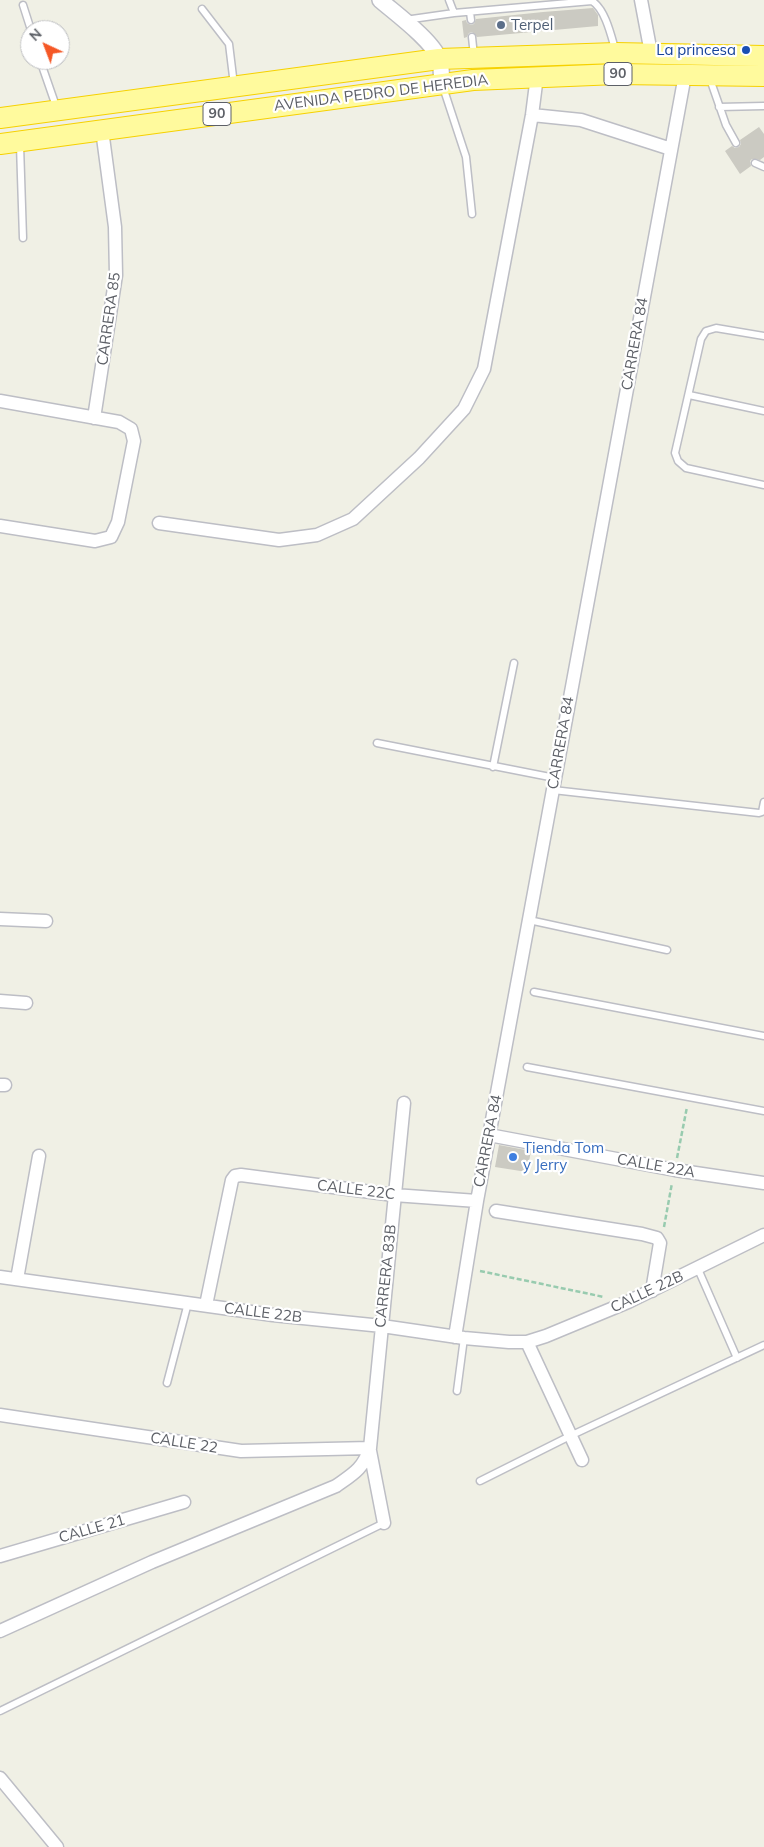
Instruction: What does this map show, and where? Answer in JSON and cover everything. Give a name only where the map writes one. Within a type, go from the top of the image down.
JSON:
[{"type":"highway","name":"AVENIDA PEDRO DE HEREDIA","points":[[0,118],[439,59],[616,53],[764,56]]},
{"type":"highway","name":"AVENIDA PEDRO DE HEREDIA","points":[[10,142],[442,83],[537,76],[618,74],[764,76]]},
{"type":"street","points":[[380,0],[431,47],[439,59],[442,83]]},
{"type":"street","points":[[640,0],[651,53]]},
{"type":"street","name":"CARRERA 84","points":[[460,1337],[466,1268],[476,1201],[685,75]]},
{"type":"street","points":[[159,523],[279,540],[317,535],[353,519],[419,458],[464,409],[484,369],[532,115],[537,76]]},
{"type":"street","points":[[532,115],[581,120],[670,149]]},
{"type":"street","name":"CARRERA 85","points":[[94,418],[116,275],[115,227],[102,130]]},
{"type":"street","points":[[0,401],[119,422],[131,429],[134,441],[118,522],[112,537],[94,541],[0,526]]},
{"type":"street","points":[[0,919],[46,921]]},
{"type":"street","points":[[0,1001],[26,1003]]},
{"type":"street","name":"CARRERA 83B","points":[[370,1448],[404,1103]]},
{"type":"street","name":"CALLE 22A","points":[[489,1135],[675,1170],[764,1183]]},
{"type":"street","points":[[17,1279],[39,1156]]},
{"type":"street","name":"CALLE 22C","points":[[206,1305],[232,1180],[235,1176],[241,1175],[394,1195],[476,1201]]},
{"type":"street","points":[[496,1211],[657,1238],[660,1243],[652,1291]]},
{"type":"street","name":"CALLE 22B","points":[[0,1277],[273,1315],[382,1326],[460,1337],[527,1342],[628,1302],[764,1235]]},
{"type":"street","points":[[527,1342],[582,1460]]},
{"type":"street","name":"CALLE 22","points":[[0,1415],[241,1451],[370,1448]]},
{"type":"street","points":[[370,1448],[384,1523]]},
{"type":"street","points":[[0,1631],[152,1562],[336,1486],[365,1463],[370,1448]]},
{"type":"street","name":"CALLE 21","points":[[0,1556],[184,1502]]},
{"type":"street","points":[[0,1778],[58,1847]]},
{"type":"lane","points":[[449,0],[454,13]]},
{"type":"lane","points":[[403,20],[454,13],[592,1],[596,4],[605,20],[616,53]]},
{"type":"lane","points":[[22,5],[27,20]]},
{"type":"lane","points":[[202,9],[229,44],[235,86]]},
{"type":"lane","points":[[470,12],[470,20]]},
{"type":"lane","points":[[472,37],[474,58]]},
{"type":"lane","points":[[43,70],[57,110]]},
{"type":"lane","points":[[709,75],[726,125],[736,143]]},
{"type":"lane","points":[[442,83],[466,157],[472,214]]},
{"type":"lane","points":[[719,107],[764,106]]},
{"type":"lane","points":[[10,142],[23,238]]},
{"type":"lane","points":[[755,163],[764,167]]},
{"type":"lane","points":[[764,336],[716,328],[706,331],[701,339],[675,453],[678,462],[686,468],[764,484]]},
{"type":"lane","points":[[689,394],[764,411]]},
{"type":"lane","points":[[493,767],[514,663]]},
{"type":"lane","points":[[377,744],[493,767],[554,784],[758,813],[762,812],[764,802]]},
{"type":"lane","points":[[529,920],[667,950]]},
{"type":"lane","points":[[534,992],[764,1036]]},
{"type":"lane","points":[[526,1067],[764,1111]]},
{"type":"lane","points":[[698,1269],[737,1358]]},
{"type":"lane","points":[[167,1383],[188,1303]]},
{"type":"lane","points":[[457,1391],[460,1337]]},
{"type":"lane","points":[[480,1481],[570,1436],[764,1345]]},
{"type":"lane","points":[[0,1711],[384,1523]]},
{"type":"path","points":[[466,1268],[628,1302]]},
{"type":"building","points":[[593,8],[598,15],[598,26],[477,37],[472,32],[464,38],[462,21],[466,20],[471,25],[474,24],[476,19]]},
{"type":"building","points":[[759,127],[764,134],[764,157],[760,160],[752,159],[750,161],[751,166],[740,174],[725,151],[732,146],[735,148],[739,147],[741,144],[740,140]]},
{"type":"building","name":"Tienda Tom y Jerry","points":[[499,1145],[531,1151],[527,1172],[495,1167]]},
{"type":"place","name":"Terpel","points":[[501,25]]},
{"type":"place","name":"La princesa","points":[[746,50]]},
{"type":"place","name":"Tienda Tom y Jerry","points":[[513,1157]]}]
